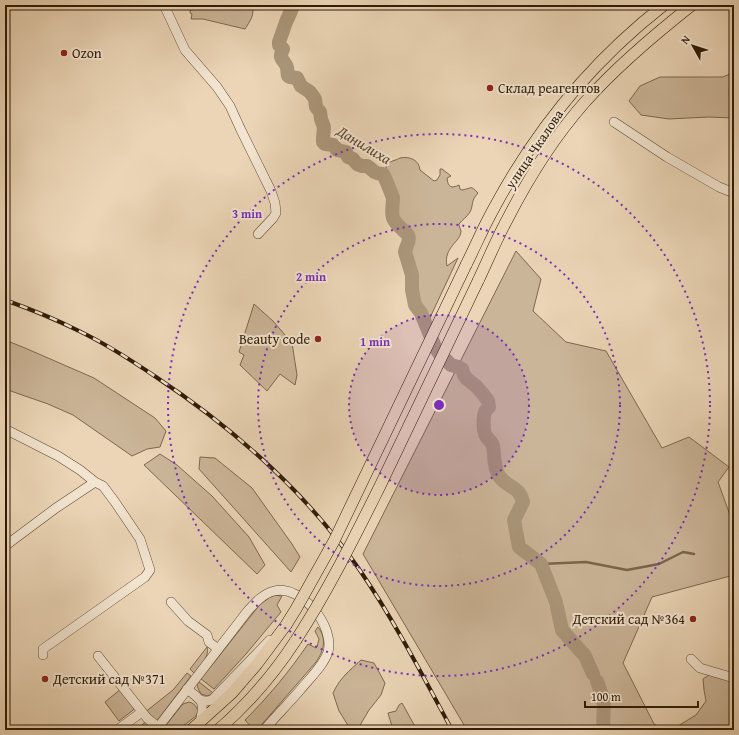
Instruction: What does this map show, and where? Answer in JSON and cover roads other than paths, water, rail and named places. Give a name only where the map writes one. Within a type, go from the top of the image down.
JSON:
[{"type":"main road","name":"улица Чкалова","points":[[191,730],[232,693],[257,664],[296,609],[334,541],[492,212],[525,155],[571,93],[595,67],[642,22],[664,5]]},
{"type":"main road","name":"улица Чкалова","points":[[225,728],[270,677],[320,602],[404,436],[507,219],[522,191],[540,163],[584,103],[606,79],[654,36],[692,5]]},
{"type":"street","points":[[164,5],[189,56],[214,84],[230,106],[271,191],[275,203],[276,213],[258,234]]},
{"type":"street","points":[[614,122],[667,158],[719,187],[734,193]]},
{"type":"street","points":[[5,429],[58,456],[103,486],[140,539],[150,570],[145,577],[43,649],[43,655]]},
{"type":"street","points":[[5,546],[56,508],[95,482]]},
{"type":"street","points":[[98,656],[157,729],[256,602],[266,594],[276,590],[292,592],[312,607],[323,622],[328,633],[328,652],[315,672],[264,730]]},
{"type":"street","points":[[171,602],[188,621],[207,635],[209,642],[218,649]]},
{"type":"street","points":[[187,689],[204,702],[210,701],[216,697],[286,625]]},
{"type":"street","points":[[691,660],[700,668],[734,678]]},
{"type":"street","points":[[199,699],[203,707],[200,722]]},
{"type":"street","points":[[117,730],[142,712]]},
{"type":"waterway","name":"Данилиха","points":[[293,5],[279,42],[279,45],[283,49],[281,57],[287,66],[288,76],[297,78],[301,86],[310,92],[315,99],[316,107],[320,112],[324,127],[323,142],[325,144],[333,145],[337,150],[346,152],[348,157],[353,159],[357,164],[367,166],[375,172],[383,174],[393,198],[393,218],[409,237],[409,242],[405,252],[412,275],[412,290],[415,305],[421,313],[439,353],[451,365],[462,369],[467,379],[476,386],[488,401],[489,407],[484,414],[484,428],[485,434],[493,446],[497,472],[502,480],[519,492],[523,502],[514,520],[519,547],[541,564],[556,602]]},
{"type":"waterway","points":[[541,564],[586,562],[627,570],[659,564],[683,552],[694,554]]},
{"type":"waterway","name":"Данилиха","points":[[557,607],[562,630],[585,656],[593,674]]},
{"type":"waterway","name":"Данилиха","points":[[597,681],[604,701],[603,730]]},
{"type":"railway","points":[[5,300],[42,314],[70,327],[99,341],[128,358],[213,418],[266,463],[292,488],[338,541],[372,588],[396,628],[452,730]]},
{"type":"place","name":"Ozon","points":[[64,53]]},
{"type":"place","name":"Склад реагентов","points":[[490,88]]},
{"type":"place","name":"Beauty code","points":[[318,339]]},
{"type":"place","name":"Детский сад №364","points":[[693,619]]},
{"type":"place","name":"Детский сад №371","points":[[45,679]]}]
